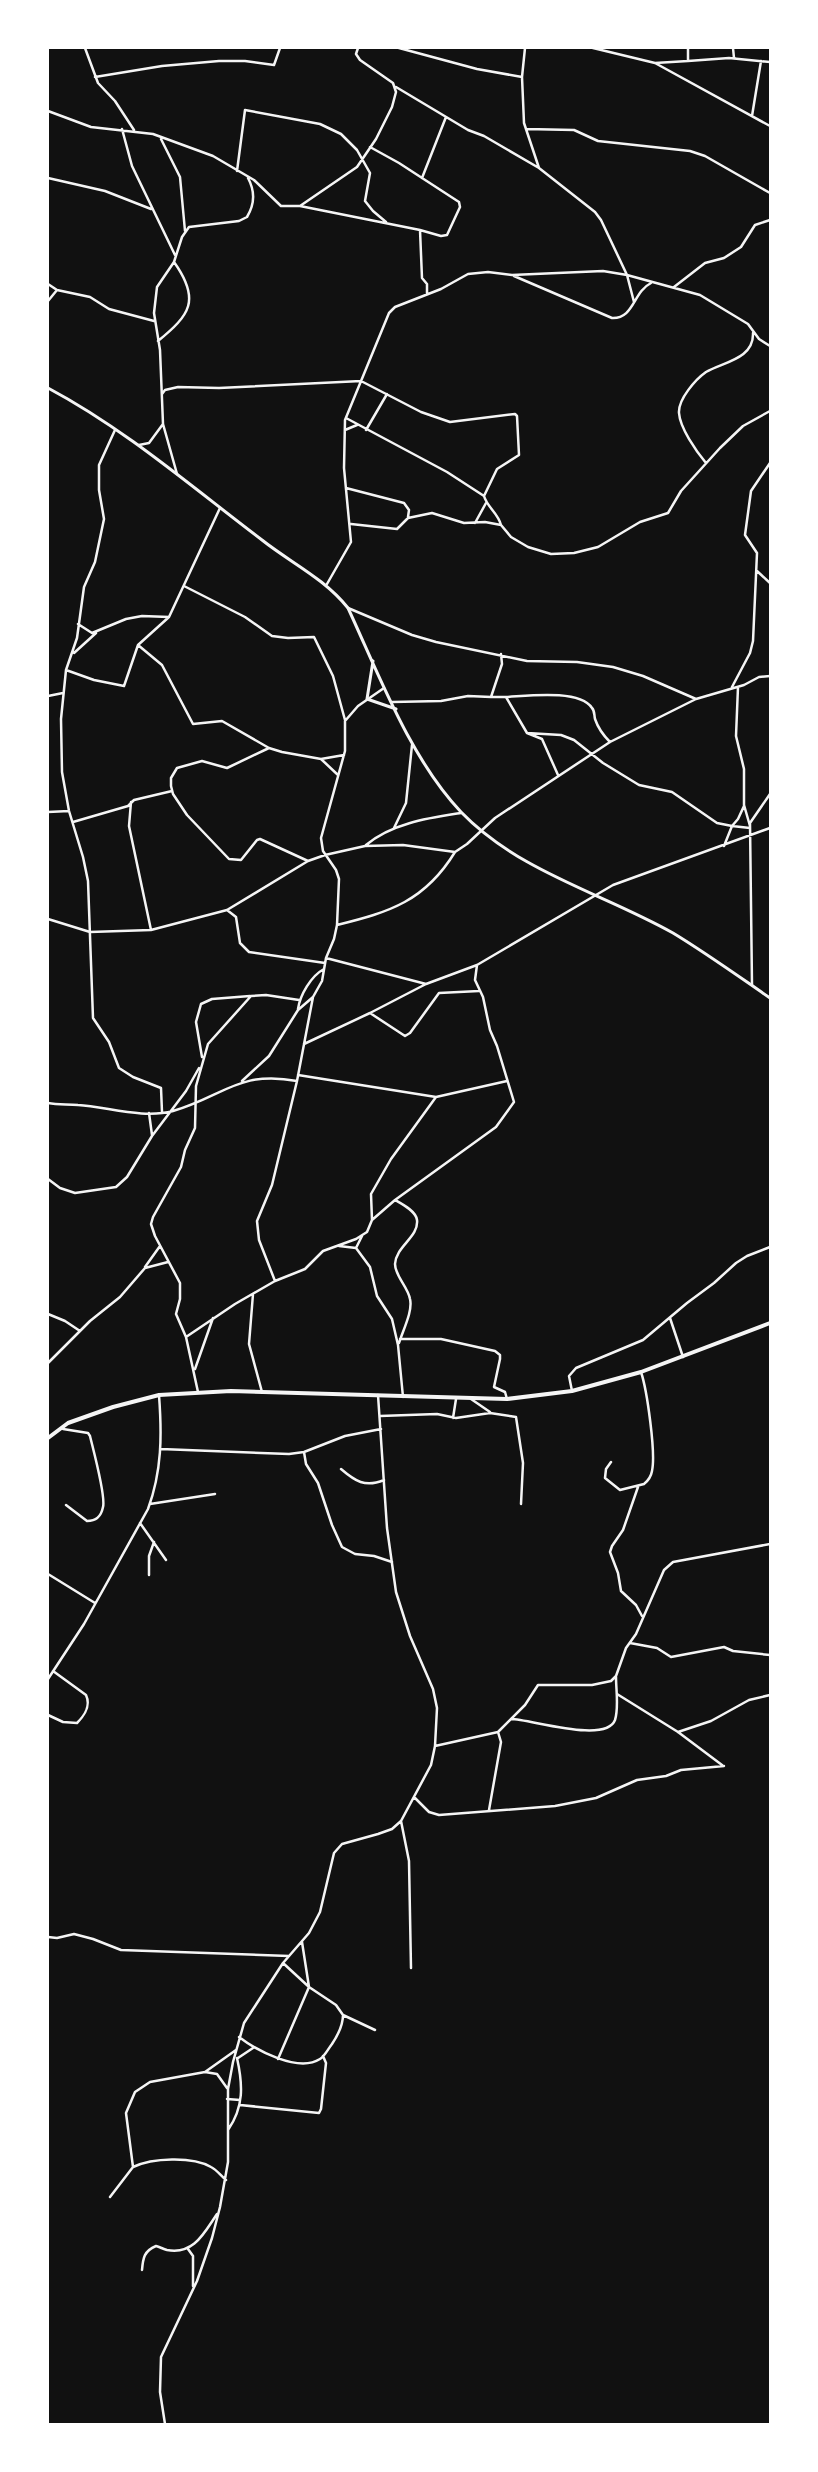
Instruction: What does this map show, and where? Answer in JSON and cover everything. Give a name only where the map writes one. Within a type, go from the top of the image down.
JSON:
[{"type":"main road","points":[[48,1438],[63,1429],[68,1423],[159,1395],[198,1392],[262,1392],[507,1399],[572,1391],[641,1372],[770,1323]]},
{"type":"street","points":[[85,48],[92,62],[95,77],[134,130]]},
{"type":"street","points":[[95,77],[162,66],[218,61],[245,60],[274,65],[280,48]]},
{"type":"street","points":[[358,48],[356,54],[360,60],[396,87],[539,168],[595,212],[601,220],[627,275],[634,302]]},
{"type":"street","points":[[399,48],[477,69],[522,77]]},
{"type":"street","points":[[524,48],[522,77],[526,128],[539,168]]},
{"type":"street","points":[[593,48],[654,64],[770,126]]},
{"type":"street","points":[[688,48],[688,61]]},
{"type":"street","points":[[733,48],[734,58]]},
{"type":"street","points":[[654,64],[734,58],[770,62]]},
{"type":"street","points":[[752,116],[760,61]]},
{"type":"street","points":[[300,206],[353,171],[370,148],[392,107],[396,87]]},
{"type":"street","points":[[236,171],[245,110],[321,124],[341,134],[352,143],[370,173],[365,201],[373,212],[388,223]]},
{"type":"street","points":[[48,111],[91,127],[134,130],[213,156],[259,185],[279,205],[300,206],[388,223],[441,236],[447,235],[460,207],[459,202],[370,148]]},
{"type":"street","points":[[422,178],[446,117]]},
{"type":"street","points":[[526,128],[574,130],[598,141],[690,151],[705,156],[770,193]]},
{"type":"street","points":[[122,129],[127,153],[175,257]]},
{"type":"street","points":[[160,138],[180,177],[185,232],[174,262],[157,287],[155,321],[163,424],[177,475]]},
{"type":"street","points":[[185,232],[192,226],[239,221],[247,217],[253,202],[254,193],[247,177]]},
{"type":"street","points":[[48,178],[106,191],[152,209]]},
{"type":"street","points":[[674,288],[705,264],[734,253],[745,242],[755,225],[770,220]]},
{"type":"street","points":[[420,230],[422,278],[427,284],[427,294]]},
{"type":"street","points":[[158,342],[182,321],[188,310],[187,288],[174,262]]},
{"type":"street","points":[[327,584],[350,545],[351,524],[346,488],[344,430],[346,418],[392,309],[441,289],[460,276],[468,274],[488,272],[512,276],[603,271],[627,275],[700,295],[748,324],[759,339],[770,346]]},
{"type":"street","points":[[512,276],[612,318],[624,316],[640,290],[651,283]]},
{"type":"street","points":[[48,284],[57,290],[90,297],[109,310],[155,321]]},
{"type":"street","points":[[48,301],[57,290]]},
{"type":"street","points":[[706,463],[690,442],[680,415],[680,407],[687,393],[704,374],[746,352],[753,337],[752,329]]},
{"type":"street","points":[[162,394],[165,390],[178,387],[219,388],[361,381],[421,412],[450,422],[510,414],[517,416],[519,456],[498,469],[484,496]]},
{"type":"street","points":[[48,388],[139,445],[273,549],[327,584],[348,608],[413,742],[440,786],[462,813],[523,860],[672,934],[770,998]]},
{"type":"street","points":[[366,430],[387,394]]},
{"type":"street","points":[[346,418],[447,472],[484,496],[486,503],[495,510],[501,525],[520,543],[551,554],[574,553],[598,547],[640,522],[668,513],[681,491],[738,430],[770,411]]},
{"type":"street","points":[[139,445],[149,443],[163,424]]},
{"type":"street","points":[[344,430],[357,425]]},
{"type":"street","points":[[116,429],[99,465],[99,490],[104,519],[95,562],[84,587],[73,654],[66,670],[61,719],[62,772],[69,811],[86,869],[93,1018],[109,1042],[119,1068],[133,1077],[161,1088],[162,1112]]},
{"type":"street","points":[[731,688],[750,653],[757,553],[745,535],[750,495],[770,463]]},
{"type":"street","points":[[346,488],[404,503],[409,510],[408,518]]},
{"type":"street","points":[[475,523],[486,503]]},
{"type":"street","points":[[66,670],[94,680],[124,686],[138,644],[170,617],[220,508]]},
{"type":"street","points":[[351,524],[397,529],[408,518],[432,513],[464,523],[485,522],[501,525]]},
{"type":"street","points":[[757,571],[770,583]]},
{"type":"street","points":[[184,586],[245,617],[272,636],[288,638],[314,637],[333,676],[346,721],[347,742],[320,842],[339,879],[337,925],[334,939],[326,958],[322,981],[314,997],[297,1081],[269,1193],[257,1221],[259,1240],[275,1281]]},
{"type":"street","points":[[348,608],[412,635],[436,642],[528,661],[577,662],[613,667],[643,676],[696,699]]},
{"type":"street","points":[[73,654],[97,632],[126,619],[142,616],[170,617]]},
{"type":"street","points":[[78,624],[87,631],[97,632]]},
{"type":"street","points":[[138,644],[162,665],[193,724],[222,721],[269,748],[321,759],[344,755]]},
{"type":"street","points":[[491,697],[502,664],[501,654]]},
{"type":"street","points":[[367,699],[373,661]]},
{"type":"street","points":[[337,925],[379,914],[409,901],[442,873],[455,852],[467,844],[481,829],[558,775],[610,742],[696,699],[738,687],[759,677],[770,676]]},
{"type":"street","points":[[346,721],[367,699],[385,687]]},
{"type":"street","points":[[738,687],[736,736],[744,775],[744,806],[751,836],[752,985]]},
{"type":"street","points":[[48,696],[63,692]]},
{"type":"street","points":[[392,702],[441,701],[468,696],[562,695],[587,703],[594,710],[595,719],[602,733],[610,742]]},
{"type":"street","points":[[506,697],[527,733],[542,739],[558,775]]},
{"type":"street","points":[[367,699],[396,709]]},
{"type":"street","points":[[527,733],[562,734],[574,740],[591,754],[639,786],[672,792],[717,823],[750,827]]},
{"type":"street","points":[[394,828],[406,803],[413,742]]},
{"type":"street","points":[[269,748],[227,768],[202,761],[177,768],[171,778],[172,791],[187,815],[229,859],[241,860],[257,840],[260,839],[308,861]]},
{"type":"street","points":[[321,759],[339,775]]},
{"type":"street","points":[[73,822],[128,806],[131,802],[172,791]]},
{"type":"street","points":[[750,827],[752,818],[770,794]]},
{"type":"street","points":[[131,802],[130,826],[151,930]]},
{"type":"street","points":[[724,846],[732,826],[738,819],[744,806]]},
{"type":"street","points":[[48,812],[69,811]]},
{"type":"street","points":[[365,846],[394,828],[423,819],[462,813]]},
{"type":"street","points":[[304,1044],[426,984],[477,965],[613,885],[770,828]]},
{"type":"street","points":[[48,919],[90,932],[151,930],[227,910],[308,861],[325,855],[365,846],[402,845],[455,852]]},
{"type":"street","points":[[227,910],[236,916],[240,943],[249,952],[325,963]]},
{"type":"street","points":[[326,958],[426,984]]},
{"type":"street","points":[[372,1220],[395,1200],[496,1127],[514,1102],[506,1082],[480,991],[475,980],[477,965]]},
{"type":"street","points":[[298,1010],[299,1000],[315,976],[324,969]]},
{"type":"street","points":[[370,1013],[405,1036],[439,993],[480,991]]},
{"type":"street","points":[[202,1060],[196,1022],[201,1004],[212,1000],[266,995],[299,1000]]},
{"type":"street","points":[[198,1392],[195,1370],[186,1337],[176,1314],[180,1299],[180,1283],[160,1246],[152,1227],[152,1217],[181,1168],[185,1150],[195,1128],[196,1090],[202,1060],[213,1036],[251,996]]},
{"type":"street","points":[[241,1082],[269,1056],[298,1010],[314,997]]},
{"type":"street","points":[[48,1179],[60,1188],[75,1193],[116,1187],[127,1177],[152,1136],[186,1091],[200,1067]]},
{"type":"street","points":[[298,1076],[436,1097],[506,1082]]},
{"type":"street","points":[[48,1103],[149,1113],[162,1112],[171,1111],[197,1102],[241,1082],[268,1077],[297,1081]]},
{"type":"street","points":[[186,1337],[213,1316],[275,1281],[304,1269],[323,1251],[362,1235],[369,1229],[372,1220],[371,1194],[391,1159],[436,1097]]},
{"type":"street","points":[[149,1113],[152,1136]]},
{"type":"street","points":[[395,1200],[413,1213],[417,1221],[416,1229],[398,1252],[395,1264],[410,1297],[411,1305],[398,1345]]},
{"type":"street","points":[[356,1248],[362,1235]]},
{"type":"street","points":[[48,1363],[80,1331],[120,1297],[145,1268],[160,1246]]},
{"type":"street","points":[[338,1246],[356,1248],[370,1267],[377,1296],[392,1319],[398,1345],[403,1397]]},
{"type":"street","points":[[572,1391],[570,1376],[576,1368],[642,1340],[736,1263],[747,1256],[770,1247]]},
{"type":"street","points":[[145,1268],[168,1262]]},
{"type":"street","points":[[253,1294],[249,1344],[262,1392]]},
{"type":"street","points":[[48,1314],[65,1321],[80,1331]]},
{"type":"street","points":[[195,1370],[213,1316]]},
{"type":"street","points":[[670,1318],[682,1357]]},
{"type":"street","points":[[400,1339],[441,1339],[495,1351],[500,1355],[500,1359],[494,1387],[505,1392],[507,1399]]},
{"type":"street","points":[[611,1462],[605,1474],[607,1481],[623,1491],[638,1487],[650,1480],[653,1464],[646,1394],[641,1372]]},
{"type":"street","points":[[48,1679],[96,1603],[150,1504],[158,1474],[161,1449],[159,1395]]},
{"type":"street","points":[[165,2424],[160,2392],[161,2357],[193,2290],[212,2238],[219,2211],[226,2180],[228,2089],[232,2062],[239,2037],[248,2016],[283,1963],[302,1942],[320,1912],[334,1854],[342,1844],[392,1829],[401,1821],[431,1765],[435,1746],[437,1708],[434,1688],[410,1636],[396,1592],[384,1480],[378,1395]]},
{"type":"street","points":[[453,1418],[456,1399]]},
{"type":"street","points":[[471,1399],[490,1413]]},
{"type":"street","points":[[380,1416],[437,1414],[453,1418],[490,1413],[516,1417],[523,1463],[521,1504]]},
{"type":"street","points":[[63,1429],[88,1433],[90,1436],[104,1505],[99,1517],[94,1521],[87,1521],[66,1505]]},
{"type":"street","points":[[161,1449],[289,1454],[304,1452],[345,1436],[381,1429]]},
{"type":"street","points":[[304,1452],[306,1464],[318,1483],[342,1547],[356,1554],[374,1556],[392,1562]]},
{"type":"street","points":[[341,1469],[358,1483],[374,1483],[384,1480]]},
{"type":"street","points":[[638,1487],[623,1530],[610,1552],[618,1573],[621,1591],[636,1605],[642,1616]]},
{"type":"street","points":[[150,1504],[215,1494]]},
{"type":"street","points":[[140,1523],[166,1560]]},
{"type":"street","points":[[149,1575],[149,1556],[154,1542]]},
{"type":"street","points":[[510,1718],[573,1730],[603,1729],[611,1725],[615,1720],[616,1676],[664,1570],[673,1562],[770,1544]]},
{"type":"street","points":[[48,1574],[96,1603]]},
{"type":"street","points":[[630,1643],[657,1648],[671,1657],[724,1647],[733,1651],[770,1656]]},
{"type":"street","points":[[48,1715],[64,1722],[77,1723],[84,1716],[88,1707],[86,1695],[54,1671]]},
{"type":"street","points":[[435,1746],[498,1732],[524,1705],[538,1684],[600,1684],[612,1680],[616,1676]]},
{"type":"street","points":[[414,1797],[424,1808],[433,1814],[570,1803],[596,1798],[637,1780],[666,1776],[682,1770],[724,1766],[678,1732],[616,1694]]},
{"type":"street","points":[[678,1732],[711,1721],[749,1700],[770,1695]]},
{"type":"street","points":[[489,1810],[501,1742],[498,1732]]},
{"type":"street","points":[[401,1821],[409,1861],[411,1968]]},
{"type":"street","points":[[48,1937],[57,1938],[74,1934],[121,1950],[289,1956]]},
{"type":"street","points":[[278,2059],[309,1987],[302,1942]]},
{"type":"street","points":[[283,1963],[309,1987],[336,2005],[343,2015],[375,2030]]},
{"type":"street","points":[[239,2037],[253,2048],[278,2059],[314,2062],[323,2056],[337,2036],[343,2015]]},
{"type":"street","points":[[232,2062],[253,2048]]},
{"type":"street","points":[[204,2072],[236,2050]]},
{"type":"street","points":[[240,2105],[319,2113],[326,2063],[323,2056]]},
{"type":"street","points":[[228,2130],[236,2118],[241,2100],[242,2082],[237,2058]]},
{"type":"street","points":[[133,2167],[126,2113],[135,2092],[150,2082],[204,2072],[217,2074],[228,2089]]},
{"type":"street","points":[[227,2099],[241,2100]]},
{"type":"street","points":[[110,2197],[133,2167],[145,2161],[196,2162],[210,2166],[226,2180]]},
{"type":"street","points":[[142,2270],[146,2253],[154,2247],[168,2250],[188,2249],[198,2242],[219,2211]]},
{"type":"street","points":[[188,2249],[194,2256],[193,2290]]}]
